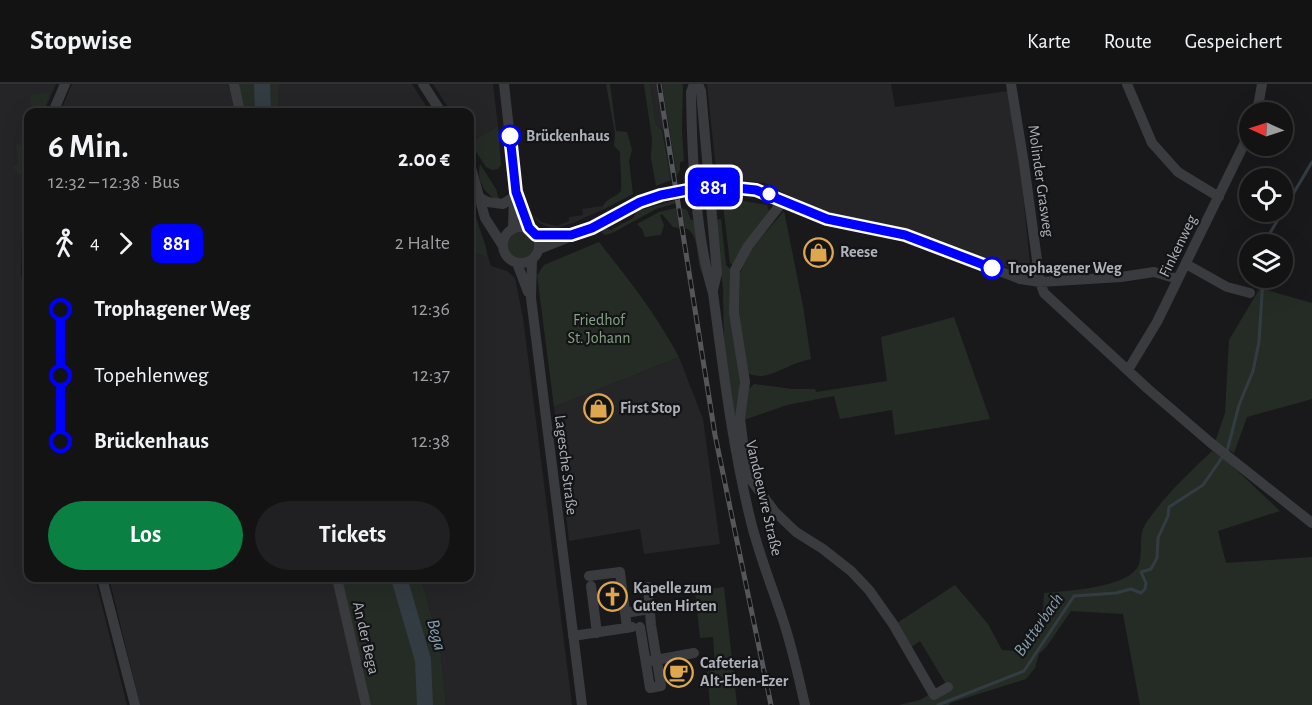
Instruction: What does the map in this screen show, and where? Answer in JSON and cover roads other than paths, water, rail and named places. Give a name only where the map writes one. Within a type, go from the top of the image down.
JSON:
[{"type":"street","points":[[56,108],[65,84]]},
{"type":"street","points":[[234,84],[239,108]]},
{"type":"street","points":[[423,84],[438,108]]},
{"type":"street","points":[[503,246],[505,237],[512,229],[515,195],[504,84]]},
{"type":"street","name":"Vandoeuvre Straße","points":[[713,293],[717,273],[701,91],[696,84],[691,92],[692,122],[705,269],[713,293],[730,414],[750,518],[796,664],[805,705]]},
{"type":"street","name":"Molinder Grasweg","points":[[1011,84],[1040,282]]},
{"type":"street","points":[[1127,84],[1152,143],[1178,172],[1219,197]]},
{"type":"street","points":[[1259,102],[1262,84]]},
{"type":"street","name":"Finkenweg","points":[[1128,369],[1157,322],[1239,155]]},
{"type":"street","points":[[474,179],[491,230],[503,246],[507,257],[517,263],[527,263],[532,260],[539,249],[592,228],[640,202],[661,195],[709,187],[756,190],[827,219],[905,235],[1020,279],[1040,282],[1121,277],[1154,272],[1179,279]]},
{"type":"street","points":[[479,197],[488,202],[503,204],[515,195]]},
{"type":"street","points":[[515,195],[539,249]]},
{"type":"street","points":[[784,200],[748,246],[735,270],[734,313],[745,382],[740,418],[745,458],[751,480],[774,512],[796,532],[823,549],[869,590],[893,624],[934,695],[948,687]]},
{"type":"street","points":[[483,211],[497,225],[533,232],[571,235]]},
{"type":"street","name":"Lagesche Straße","points":[[532,260],[531,298],[582,705]]},
{"type":"street","name":"Lagesche Straße","points":[[517,263],[531,298]]},
{"type":"street","points":[[1186,264],[1227,287],[1250,293]]},
{"type":"street","points":[[1040,282],[1044,293],[1211,443],[1312,523]]},
{"type":"street","points":[[597,633],[590,581],[620,572],[627,628]]},
{"type":"street","points":[[103,582],[135,705]]},
{"type":"street","name":"An der Bega","points":[[338,582],[366,705]]},
{"type":"street","points":[[648,587],[650,609],[646,626],[651,660],[694,653]]},
{"type":"street","points":[[625,613],[650,609]]},
{"type":"street","points":[[573,636],[646,626]]},
{"type":"waterway","name":"Bega","points":[[262,84],[263,108]]},
{"type":"waterway","name":"Butterbach","points":[[1270,234],[1312,162]]},
{"type":"waterway","name":"Butterbach","points":[[1227,451],[1239,405],[1253,371],[1259,342],[1262,288]]},
{"type":"waterway","name":"Butterbach","points":[[938,705],[1024,671],[1074,596],[1116,593],[1131,589],[1141,593],[1146,583],[1141,572],[1151,569],[1157,558],[1158,538],[1168,516],[1169,507],[1203,485],[1221,459]]},
{"type":"waterway","name":"Bega","points":[[400,582],[423,660],[425,705]]},
{"type":"railway","points":[[659,84],[715,435],[771,705]]},
{"type":"place","name":"Brückenhaus","points":[[510,136]]},
{"type":"place","name":"Reese","points":[[819,252]]},
{"type":"place","name":"Trophagener Weg","points":[[992,268]]},
{"type":"place","name":"First Stop","points":[[599,408]]},
{"type":"place","name":"Kapelle zum Guten Hirten","points":[[612,597]]},
{"type":"place","name":"Cafeteria Alt-Eben-Ezer","points":[[679,672]]},
{"type":"park label","name":"Friedhof St. Johann","points":[[599,329]]}]
